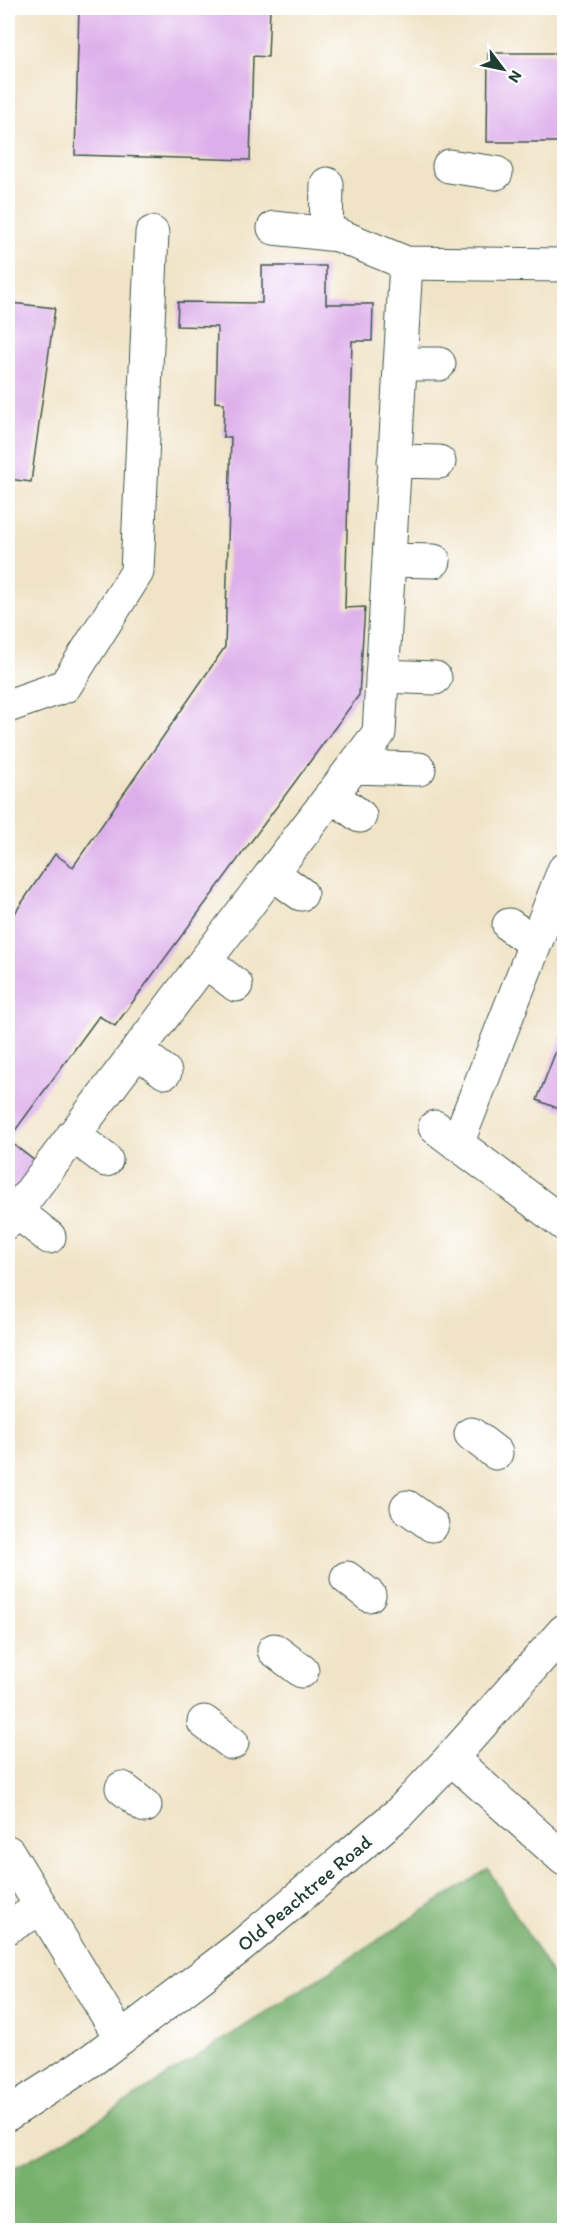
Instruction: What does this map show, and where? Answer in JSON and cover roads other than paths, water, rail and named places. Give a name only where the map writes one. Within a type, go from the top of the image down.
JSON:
[{"type":"main road","points":[[448,166],[496,173]]},
{"type":"main road","points":[[326,234],[327,184]]},
{"type":"main road","points":[[274,228],[338,235],[406,262],[564,265]]},
{"type":"main road","points":[[8,706],[65,686],[137,572],[152,233]]},
{"type":"main road","points":[[50,1237],[12,1216],[379,733],[406,262]]},
{"type":"main road","points":[[400,364],[439,364]]},
{"type":"main road","points":[[394,461],[439,462]]},
{"type":"main road","points":[[389,560],[434,561]]},
{"type":"main road","points":[[382,676],[435,678]]},
{"type":"main road","points":[[353,766],[419,768]]},
{"type":"main road","points":[[331,795],[360,816]]},
{"type":"main road","points":[[564,870],[522,935],[446,1136],[564,1224]]},
{"type":"main road","points":[[272,873],[301,894]]},
{"type":"main road","points":[[205,962],[236,985]]},
{"type":"main road","points":[[137,1051],[165,1071]]},
{"type":"main road","points":[[73,1135],[106,1160]]},
{"type":"main road","points":[[471,1434],[496,1453]]},
{"type":"main road","name":"Old Peachtree Road","points":[[8,2114],[93,2059],[240,1947],[399,1813],[564,1631]]},
{"type":"main road","points":[[274,1650],[302,1671]]},
{"type":"main road","points":[[204,1722],[232,1743]]},
{"type":"main road","points":[[451,1758],[564,1859]]},
{"type":"main road","points":[[8,1852],[121,2038]]},
{"type":"main road","points":[[8,1927],[42,1908]]}]
